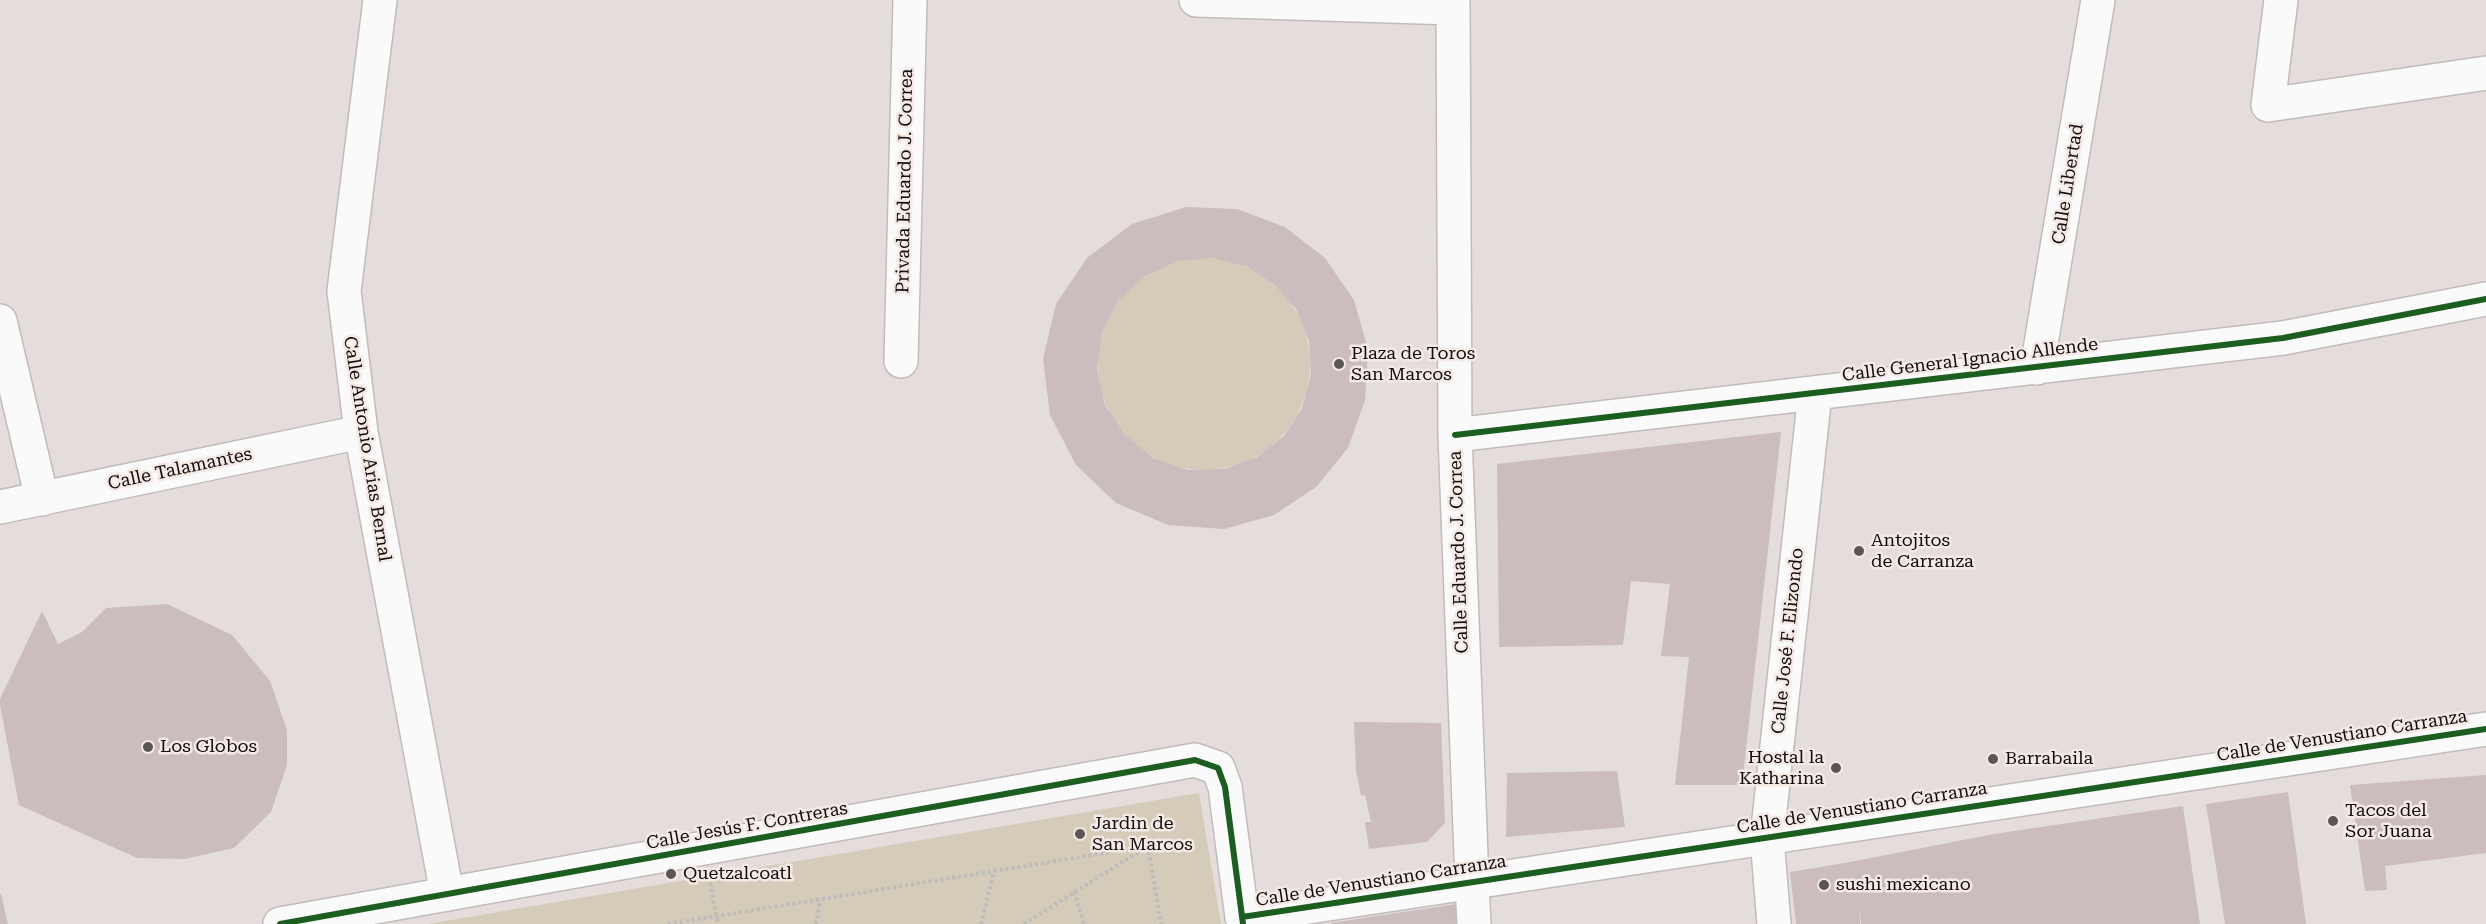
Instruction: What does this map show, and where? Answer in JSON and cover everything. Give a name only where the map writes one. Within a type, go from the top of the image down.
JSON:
[{"type":"street","name":"Calle Antonio Arias Bernal","points":[[380,0],[344,291],[361,432],[447,894]]},
{"type":"street","name":"Privada Eduardo J. Correa","points":[[901,362],[910,0]]},
{"type":"street","points":[[1196,0],[1453,4]]},
{"type":"street","name":"Calle Libertad","points":[[2037,368],[2098,0]]},
{"type":"street","points":[[2281,0],[2268,105],[2486,73]]},
{"type":"street","name":"Calle Eduardo J. Correa","points":[[1453,4],[1455,435],[1474,924]]},
{"type":"street","name":"Calle General Ignacio Allende","points":[[1455,435],[2283,338],[2486,299]]},
{"type":"street","points":[[0,321],[42,499]]},
{"type":"street","name":"Calle José F. Elizondo","points":[[1774,924],[1767,838],[1815,393]]},
{"type":"street","name":"Calle Talamantes","points":[[0,507],[361,432]]},
{"type":"street","name":"Calle de Venustiano Carranza","points":[[1242,921],[1472,882],[2486,729]]},
{"type":"street","name":"Calle Jesús F. Contreras","points":[[280,924],[1195,760],[1218,768],[1225,787],[1242,921]]},
{"type":"path","points":[[668,924],[1148,846]]},
{"type":"path","points":[[1024,924],[1031,922],[1148,846]]},
{"type":"path","points":[[1148,846],[1161,924]]},
{"type":"path","points":[[981,924],[994,871]]},
{"type":"path","points":[[1074,892],[1084,924]]},
{"type":"path","points":[[816,924],[820,900]]},
{"type":"shaded area","points":[[1204,258],[1225,260],[1245,266],[1263,276],[1279,289],[1292,305],[1302,323],[1308,343],[1310,364],[1308,385],[1302,405],[1292,423],[1279,439],[1263,452],[1245,462],[1225,468],[1204,470],[1183,468],[1163,462],[1145,452],[1129,439],[1116,423],[1106,405],[1100,385],[1098,364],[1100,343],[1106,323],[1116,305],[1129,289],[1145,276],[1163,266],[1183,260]]},
{"type":"shaded area","name":"Jardin de San Marcos","points":[[1199,793],[1221,924],[428,924],[709,876]]},
{"type":"building","name":"Plaza de Toros San Marcos","points":[[1186,207],[1237,209],[1285,227],[1325,258],[1354,300],[1368,349],[1365,400],[1348,448],[1316,487],[1274,515],[1224,529],[1168,525],[1116,503],[1076,465],[1050,415],[1043,359],[1056,304],[1087,258],[1132,224]],"holes":[[[1212,258],[1246,266],[1274,284],[1296,309],[1309,341],[1311,375],[1302,408],[1284,436],[1257,457],[1225,469],[1188,470],[1153,458],[1125,435],[1105,405],[1097,369],[1102,333],[1118,301],[1145,276],[1178,261]]]},
{"type":"building","points":[[1781,432],[1742,785],[1675,785],[1689,657],[1661,656],[1670,584],[1631,581],[1623,645],[1499,647],[1497,464]]},
{"type":"building","name":"Los Globos","points":[[167,604],[232,635],[270,681],[287,730],[287,765],[271,812],[234,848],[185,859],[137,858],[19,805],[0,699],[42,611],[58,644],[82,632],[106,608]]},
{"type":"building","points":[[1354,722],[1441,723],[1445,823],[1427,842],[1369,849],[1365,822],[1371,822],[1365,795],[1361,796],[1356,770]]},
{"type":"building","points":[[1617,771],[1625,827],[1506,837],[1507,773]]},
{"type":"building","points":[[2486,775],[2486,853],[2385,866],[2387,890],[2365,891],[2350,785]]},
{"type":"building","points":[[2288,792],[2306,924],[2225,924],[2206,804]]},
{"type":"building","points":[[2183,806],[2200,924],[1861,924],[1859,909],[1860,924],[1796,924],[1790,872],[1994,834]]},
{"type":"building","points":[[1,894],[8,924],[0,924]]},
{"type":"building","points":[[1456,904],[1456,924],[1331,924],[1331,923]]},
{"type":"cycle path","points":[[1455,435],[2283,338],[2486,299]]},
{"type":"cycle path","points":[[1242,917],[2486,729]]},
{"type":"cycle path","points":[[280,924],[1195,760],[1218,768],[1225,787],[1243,924]]},
{"type":"place","name":"Plaza de Toros San Marcos","points":[[1339,364]]},
{"type":"place","name":"Antojitos de Carranza","points":[[1859,551]]},
{"type":"place","name":"Los Globos","points":[[148,747]]},
{"type":"place","name":"Barrabaila","points":[[1993,759]]},
{"type":"place","name":"Hostal la Katharina","points":[[1836,768]]},
{"type":"place","name":"Tacos del Sor Juana","points":[[2333,821]]},
{"type":"place","name":"Jardin de San Marcos","points":[[1080,834]]},
{"type":"place","name":"Quetzalcoatl","points":[[671,874]]},
{"type":"place","name":"sushi mexicano","points":[[1824,885]]}]
